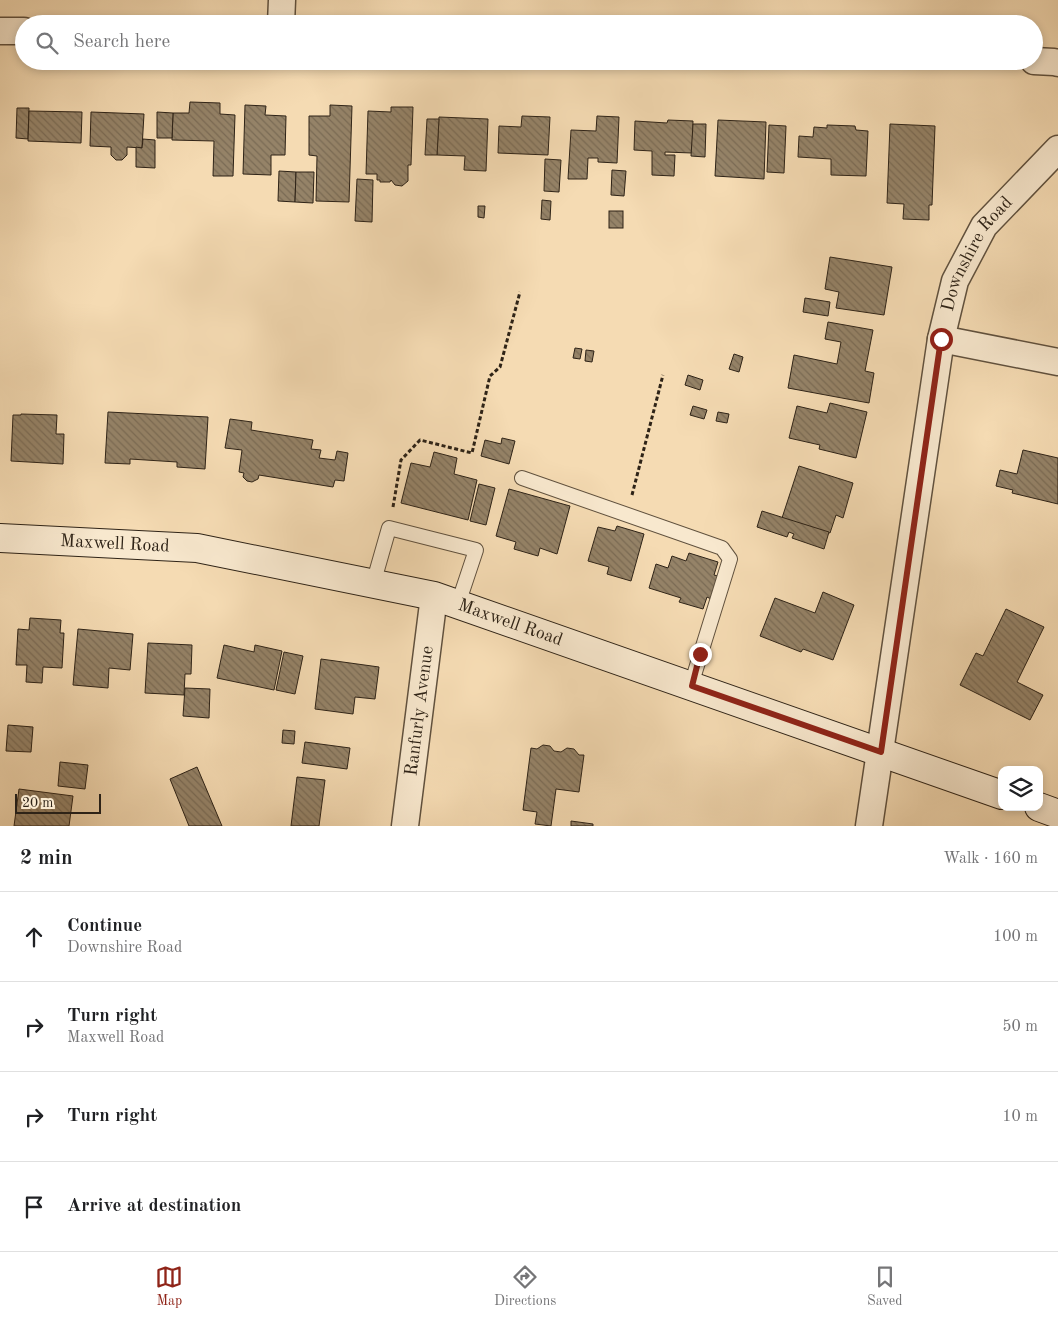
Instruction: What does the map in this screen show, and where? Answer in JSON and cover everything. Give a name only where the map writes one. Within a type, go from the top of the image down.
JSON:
[{"type":"street","points":[[281,15],[282,0]]},
{"type":"street","points":[[0,31],[15,32]]},
{"type":"street","points":[[1043,62],[1058,63]]},
{"type":"street","name":"Downshire Road","points":[[870,826],[941,339],[955,281],[984,226],[1058,149]]},
{"type":"street","points":[[941,339],[1058,362]]},
{"type":"street","name":"Maxwell Road","points":[[0,538],[197,548],[446,600],[998,794]]},
{"type":"street","name":"Ranfurly Avenue","points":[[405,826],[446,600]]},
{"type":"street","points":[[1043,808],[1058,814]]},
{"type":"lane","points":[[522,478],[722,548],[730,558],[692,686]]},
{"type":"lane","points":[[373,584],[389,528],[476,550],[446,600]]},
{"type":"path","points":[[389,528],[401,460],[420,440],[472,453],[490,376],[500,367],[520,292]]},
{"type":"path","points":[[627,515],[663,375]]},
{"type":"building","points":[[190,102],[220,103],[220,114],[235,115],[233,176],[213,176],[214,141],[172,140],[173,113],[189,113]]},
{"type":"building","points":[[245,105],[266,106],[265,115],[286,116],[285,155],[271,155],[271,175],[243,174]]},
{"type":"building","points":[[330,105],[352,106],[349,202],[316,201],[317,156],[309,155],[309,116],[330,116]]},
{"type":"building","points":[[391,107],[413,107],[411,165],[408,165],[408,181],[402,186],[395,185],[391,180],[390,182],[380,182],[380,180],[377,180],[377,174],[366,174],[368,111],[391,112]]},
{"type":"building","points":[[17,108],[29,108],[28,139],[16,138]]},
{"type":"building","points":[[29,111],[82,112],[81,143],[28,141]]},
{"type":"building","points":[[91,112],[144,114],[142,148],[127,147],[127,155],[122,160],[116,160],[111,155],[111,147],[90,146]]},
{"type":"building","points":[[157,112],[173,113],[172,138],[157,138]]},
{"type":"building","points":[[522,116],[550,117],[548,155],[498,153],[499,126],[521,127]]},
{"type":"building","points":[[597,116],[619,117],[617,163],[598,162],[598,158],[588,158],[587,179],[568,179],[571,130],[596,131]]},
{"type":"building","points":[[439,117],[488,119],[486,171],[464,170],[465,156],[437,155]]},
{"type":"building","points":[[427,119],[439,119],[437,155],[425,155]]},
{"type":"building","points":[[668,120],[693,121],[692,153],[665,152],[665,155],[675,155],[674,176],[652,175],[652,151],[634,150],[635,121],[667,123]]},
{"type":"building","points":[[718,120],[766,122],[764,179],[715,176]]},
{"type":"building","points":[[693,124],[706,124],[705,157],[691,156]]},
{"type":"building","points":[[890,124],[935,126],[932,205],[929,205],[929,220],[903,219],[904,204],[887,203]]},
{"type":"building","points":[[769,125],[786,126],[784,173],[767,172]]},
{"type":"building","points":[[827,125],[855,126],[856,130],[868,131],[866,176],[831,175],[831,159],[798,157],[799,136],[813,137],[814,127],[827,128]]},
{"type":"building","points":[[143,139],[155,140],[155,168],[136,167],[136,147],[142,148]]},
{"type":"building","points":[[545,159],[561,160],[559,192],[544,191]]},
{"type":"building","points":[[612,170],[626,171],[624,196],[611,195]]},
{"type":"building","points":[[279,171],[296,172],[295,202],[278,201]]},
{"type":"building","points":[[296,172],[314,172],[313,203],[295,202]]},
{"type":"building","points":[[357,179],[373,180],[372,222],[355,221]]},
{"type":"building","points":[[542,200],[551,201],[550,220],[541,219]]},
{"type":"building","points":[[478,206],[485,206],[484,218],[478,217]]},
{"type":"building","points":[[609,211],[623,211],[623,228],[609,228]]},
{"type":"building","points":[[830,257],[892,267],[884,315],[836,308],[839,292],[825,289]]},
{"type":"building","points":[[805,298],[830,302],[828,316],[803,312]]},
{"type":"building","points":[[828,322],[873,330],[865,371],[874,373],[869,403],[788,388],[794,355],[837,364],[841,342],[825,339]]},
{"type":"building","points":[[575,348],[582,349],[580,359],[573,358]]},
{"type":"building","points":[[586,350],[594,351],[592,362],[585,361]]},
{"type":"building","points":[[734,354],[743,357],[739,372],[729,369]]},
{"type":"building","points":[[688,375],[703,380],[700,390],[685,385]]},
{"type":"building","points":[[830,403],[867,412],[856,458],[819,449],[820,445],[789,438],[797,406],[827,413]]},
{"type":"building","points":[[693,406],[707,410],[704,419],[690,415]]},
{"type":"building","points":[[108,412],[208,417],[205,469],[177,467],[177,462],[130,459],[130,464],[105,463]]},
{"type":"building","points":[[718,412],[729,414],[727,423],[716,421]]},
{"type":"building","points":[[13,415],[57,415],[56,434],[64,434],[63,464],[11,461]]},
{"type":"building","points":[[230,419],[252,422],[251,430],[313,440],[311,449],[321,450],[319,458],[335,460],[337,451],[348,453],[344,481],[335,480],[333,487],[259,475],[258,479],[252,482],[247,481],[243,477],[244,473],[239,472],[242,450],[225,448]]},
{"type":"building","points":[[502,438],[515,441],[509,464],[481,456],[485,440],[501,444]]},
{"type":"building","points":[[1023,450],[1058,458],[1058,504],[1012,493],[1013,490],[996,486],[1000,470],[1017,474]]},
{"type":"building","points":[[434,452],[457,458],[454,474],[477,480],[468,520],[401,503],[411,463],[430,467]]},
{"type":"building","points":[[799,466],[853,483],[843,518],[836,515],[830,533],[782,518]]},
{"type":"building","points":[[479,484],[495,488],[486,525],[470,521]]},
{"type":"building","points":[[509,489],[570,506],[557,554],[540,548],[538,556],[514,549],[516,542],[496,536]]},
{"type":"building","points":[[762,511],[829,532],[824,549],[792,538],[794,534],[789,532],[787,537],[757,527]]},
{"type":"building","points":[[617,526],[644,534],[631,581],[607,574],[609,567],[588,561],[598,527],[615,531]]},
{"type":"building","points":[[689,553],[718,562],[714,575],[718,576],[711,599],[707,597],[703,609],[679,602],[681,598],[649,588],[656,564],[668,568],[672,556],[686,561]]},
{"type":"building","points":[[823,592],[854,605],[833,660],[803,649],[801,652],[760,636],[775,598],[815,613]]},
{"type":"building","points":[[1006,609],[1044,627],[1017,682],[1043,695],[1030,720],[960,685],[976,653],[983,656]]},
{"type":"building","points":[[30,618],[61,620],[60,633],[64,633],[62,668],[43,667],[42,683],[26,682],[27,665],[16,665],[18,629],[29,630]]},
{"type":"building","points":[[78,629],[133,634],[130,670],[109,668],[108,688],[73,685]]},
{"type":"building","points":[[148,643],[192,645],[191,674],[185,674],[184,695],[145,693]]},
{"type":"building","points":[[224,645],[254,652],[255,645],[282,651],[274,690],[217,678]]},
{"type":"building","points":[[284,652],[303,656],[295,694],[276,690]]},
{"type":"building","points":[[321,659],[379,667],[375,699],[355,697],[353,714],[315,709]]},
{"type":"building","points":[[185,688],[210,689],[209,718],[183,716]]},
{"type":"building","points":[[8,725],[33,727],[31,752],[6,751]]},
{"type":"building","points":[[283,730],[295,731],[294,744],[282,743]]},
{"type":"building","points":[[305,742],[350,748],[347,769],[302,763]]},
{"type":"building","points":[[543,745],[550,746],[554,751],[561,752],[567,748],[574,749],[579,755],[584,755],[579,792],[556,789],[551,826],[535,824],[537,812],[523,810],[531,748],[537,749]]},
{"type":"building","points":[[60,762],[88,765],[85,789],[58,786]]},
{"type":"building","points":[[197,767],[222,826],[189,826],[170,779]]},
{"type":"building","points":[[297,777],[325,780],[319,826],[291,826]]},
{"type":"building","points":[[19,789],[73,796],[69,826],[14,826]]},
{"type":"building","points":[[571,821],[593,824],[593,826],[571,826]]},
{"type":"route","points":[[700,654],[692,686],[881,752],[941,339]]}]
